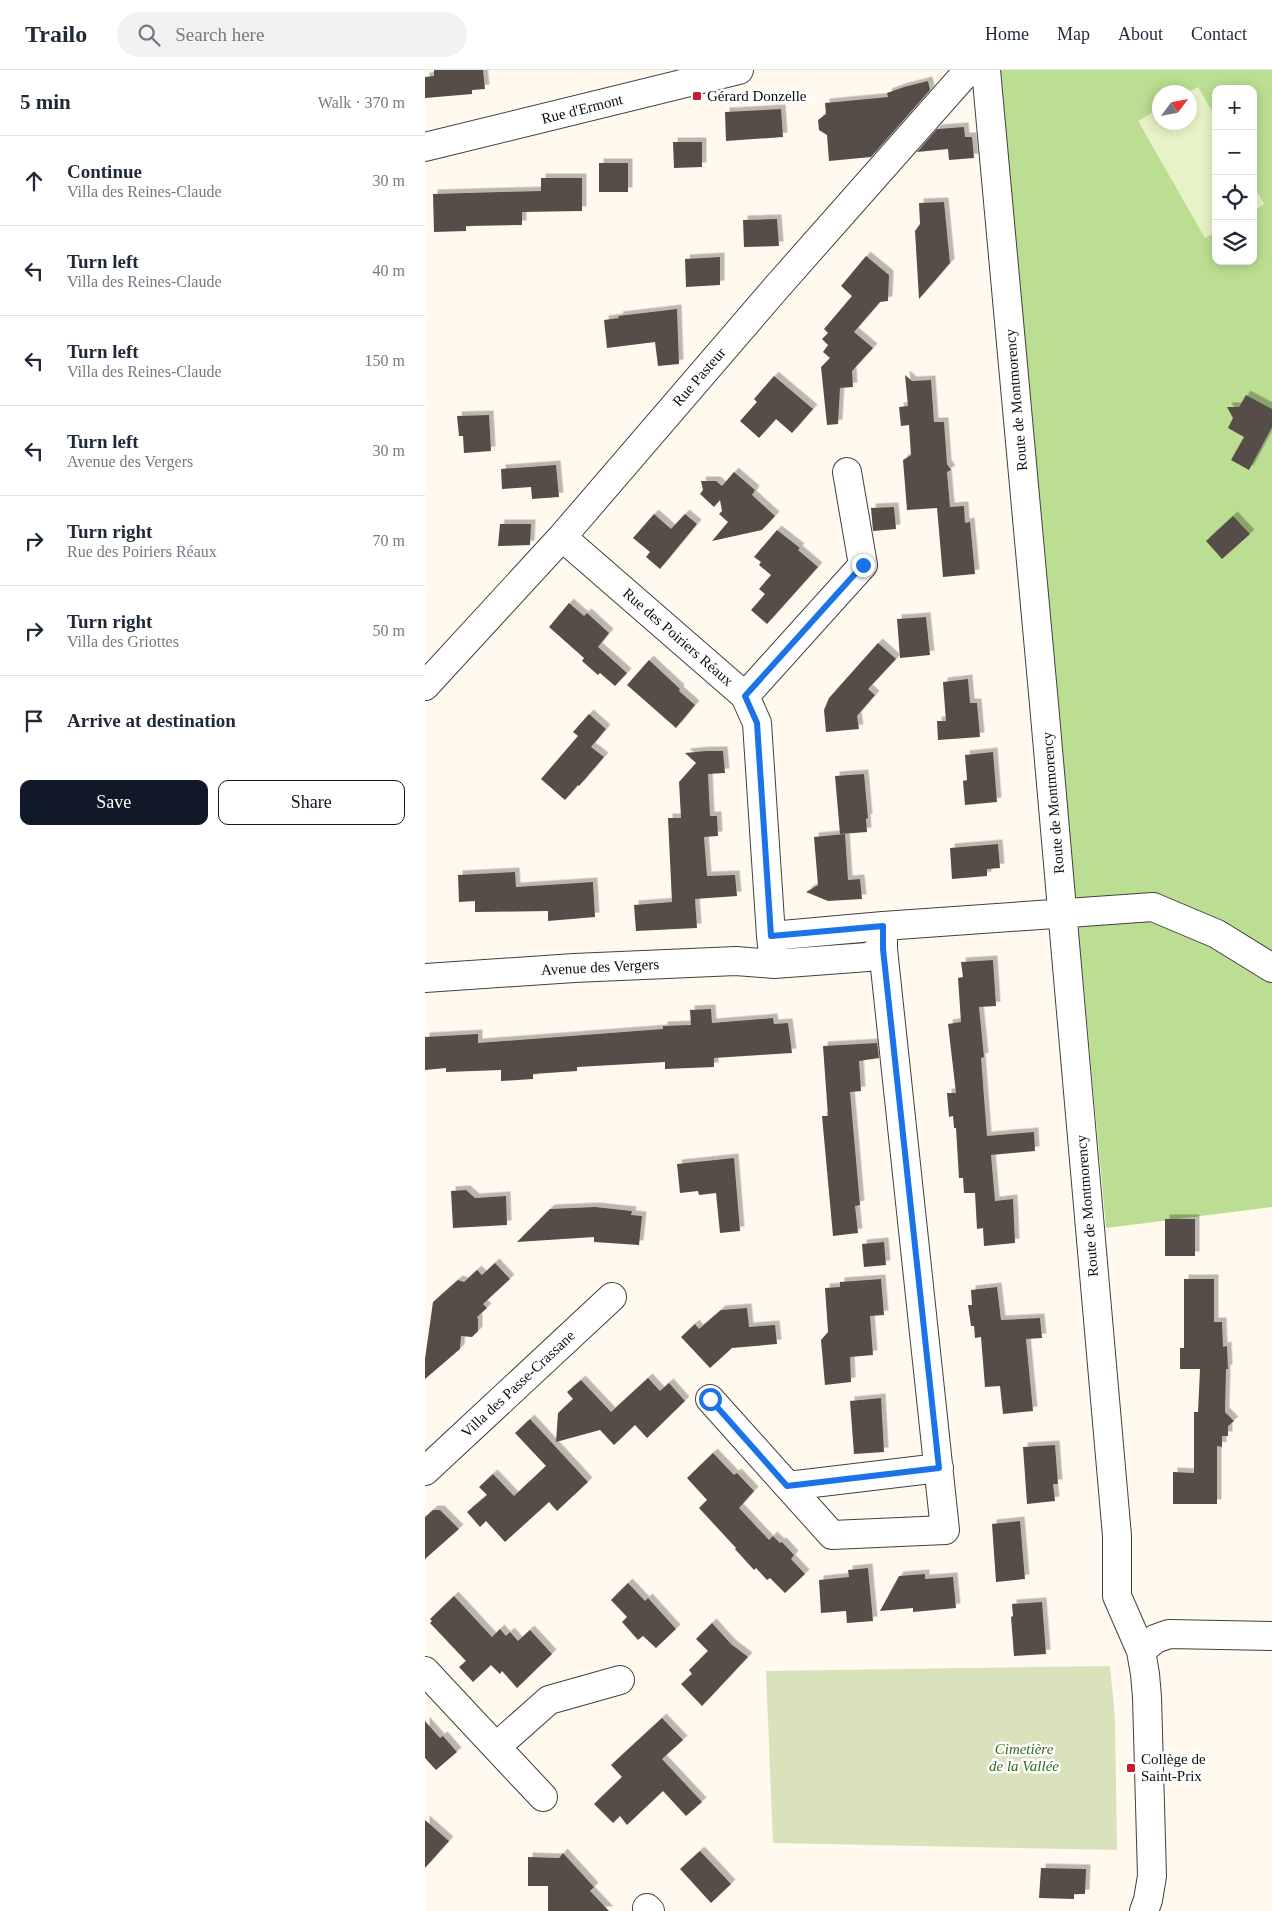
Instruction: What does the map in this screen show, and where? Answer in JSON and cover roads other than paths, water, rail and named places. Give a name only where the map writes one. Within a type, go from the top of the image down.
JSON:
[{"type":"street","name":"Rue d'Ermont","points":[[425,147],[739,70]]},
{"type":"street","name":"Rue Pasteur","points":[[425,686],[562,537],[965,73],[973,70]]},
{"type":"street","name":"Route de Montmorency","points":[[986,70],[1063,914],[1086,1200],[1117,1536],[1133,1601],[1148,1645],[1146,1682],[1151,1876],[1148,1900],[1144,1911]]},
{"type":"street","points":[[745,696],[863,565],[847,472]]},
{"type":"street","name":"Rue des Poiriers Réaux","points":[[562,537],[745,696],[757,723],[771,936]]},
{"type":"street","name":"Avenue des Vergers","points":[[771,936],[883,937],[1063,914],[1153,907],[1217,934],[1272,968]]},
{"type":"street","points":[[771,936],[774,964]]},
{"type":"street","name":"Avenue des Vergers","points":[[425,978],[574,968],[735,961],[774,964],[867,957],[883,937]]},
{"type":"street","points":[[710,1399],[832,1535],[945,1530],[883,937]]},
{"type":"street","name":"Villa des Passe-Crassane","points":[[425,1471],[612,1297]]},
{"type":"street","points":[[787,1486],[939,1468]]},
{"type":"street","points":[[1148,1645],[1169,1634],[1272,1636]]},
{"type":"street","name":"Route de Montmorency","points":[[1148,1645],[1161,1657],[1167,1862],[1163,1911]]},
{"type":"street","points":[[425,1670],[543,1797]]},
{"type":"street","points":[[496,1747],[549,1700],[620,1680]]},
{"type":"place","name":"Gérard Donzelle","points":[[697,96]]},
{"type":"place","name":"Collège de Saint-Prix","points":[[1131,1768]]},
{"type":"park label","name":"Cimetière de la Vallée","points":[[1024,1758]]}]
